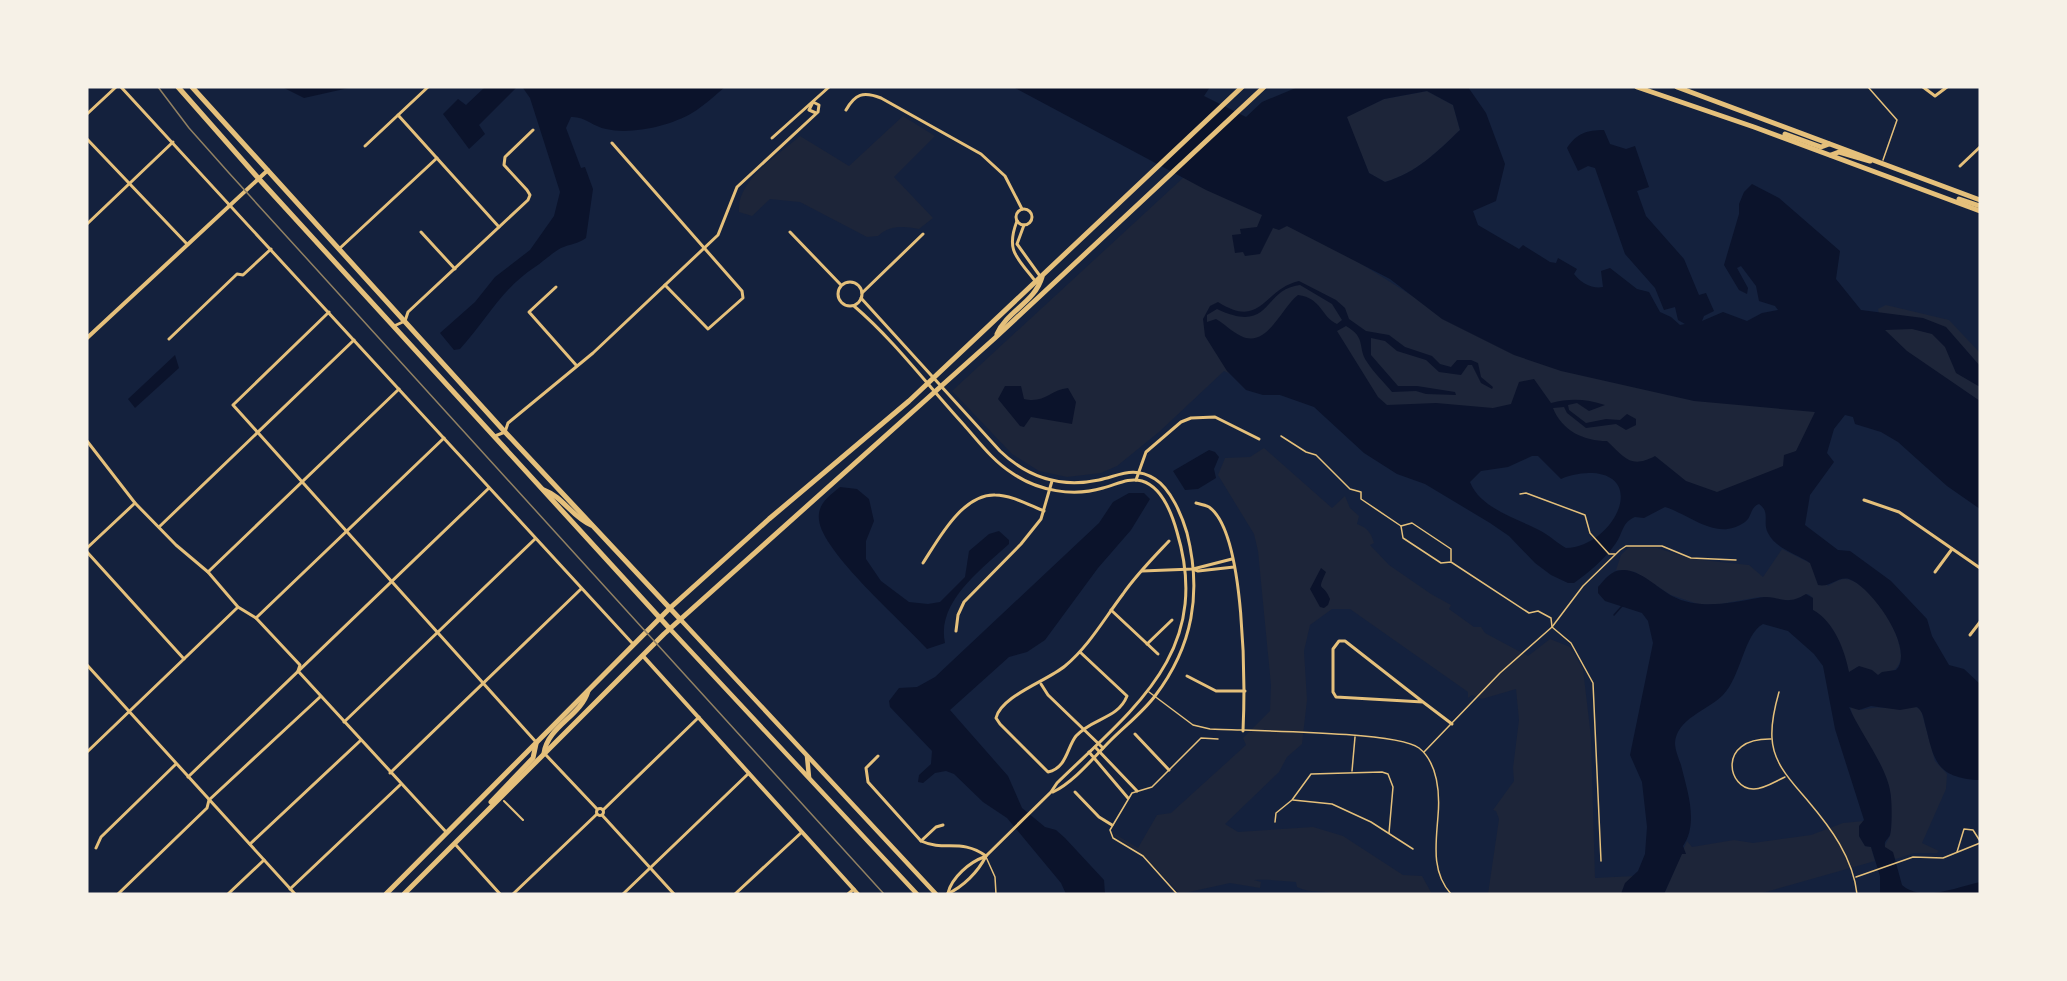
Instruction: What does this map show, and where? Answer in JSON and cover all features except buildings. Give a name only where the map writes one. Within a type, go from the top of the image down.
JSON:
[{"type":"main road","points":[[178,87],[542,489],[917,894]]},
{"type":"main road","points":[[192,87],[505,432],[936,894]]},
{"type":"main road","points":[[386,894],[660,617],[775,514],[873,432],[1069,252],[1242,87]]},
{"type":"main road","points":[[404,894],[670,628],[995,339],[1264,87]]},
{"type":"main road","points":[[1637,87],[1980,208]]},
{"type":"main road","points":[[1677,87],[1980,200]]},
{"type":"main road","points":[[1754,127],[1821,147],[1829,144]]},
{"type":"main road","points":[[1831,155],[1839,152],[1863,161],[1874,161]]},
{"type":"main road","points":[[995,339],[1006,319],[1036,292],[1039,280]]},
{"type":"main road","points":[[542,489],[554,494],[576,518],[593,526]]},
{"type":"main road","points":[[775,514],[784,525]]},
{"type":"main road","points":[[544,753],[548,740],[580,706],[588,690]]},
{"type":"main road","points":[[480,818],[486,808],[533,758],[536,742]]},
{"type":"main road","points":[[807,756],[810,780]]},
{"type":"street","points":[[87,114],[116,87]]},
{"type":"street","points":[[121,87],[633,644]]},
{"type":"street","points":[[365,146],[428,87]]},
{"type":"street","points":[[772,138],[829,87]]},
{"type":"street","points":[[1923,87],[1935,96],[1947,87]]},
{"type":"street","points":[[846,110],[858,95],[871,94],[981,154],[1005,176],[1022,209],[1030,211],[1032,216],[1029,223],[1024,225],[1017,244],[1039,280]]},
{"type":"street","points":[[494,436],[505,432],[508,423],[703,250],[724,225],[731,197],[737,187],[816,113],[819,105],[815,102],[810,104]]},
{"type":"street","points":[[810,104],[810,112],[816,113]]},
{"type":"street","points":[[398,115],[499,227]]},
{"type":"street","points":[[393,326],[405,321],[408,312],[528,200],[530,195],[504,165],[505,157],[533,130]]},
{"type":"street","points":[[87,139],[188,245]]},
{"type":"street","points":[[87,224],[173,142]]},
{"type":"street","points":[[612,143],[703,250],[742,291],[743,298],[708,329],[665,285]]},
{"type":"street","points":[[1960,166],[1980,147]]},
{"type":"street","points":[[339,249],[437,158]]},
{"type":"street","points":[[87,337],[268,171]]},
{"type":"street","points":[[1022,209],[1017,213],[1011,244],[1015,256],[1039,280]]},
{"type":"street","points":[[1017,221],[1024,225]]},
{"type":"street","points":[[421,232],[455,268]]},
{"type":"street","points":[[790,232],[841,286]]},
{"type":"street","points":[[854,306],[861,298],[862,292],[923,234]]},
{"type":"street","points":[[170,339],[237,274],[243,275],[271,249]]},
{"type":"street","points":[[862,292],[855,283],[846,282],[837,293],[840,301],[846,306],[854,306],[927,382],[934,393],[1001,465],[1024,481],[1050,490],[1087,491],[1136,480],[1148,484],[1160,494],[1172,515],[1185,570],[1185,603],[1173,650],[1149,692],[1057,783],[1051,792]]},
{"type":"street","points":[[556,287],[529,312],[576,365]]},
{"type":"street","points":[[861,298],[1007,458],[1028,472],[1052,481],[1073,483],[1106,478],[1124,471],[1139,472],[1150,476],[1166,489],[1185,525],[1194,562],[1189,632],[1175,665],[1155,697],[1099,752],[1051,792],[986,856],[981,866],[956,890],[947,894]]},
{"type":"street","points":[[329,312],[232,405],[536,742]]},
{"type":"street","points":[[159,527],[354,340]]},
{"type":"street","points":[[208,572],[399,389]]},
{"type":"street","points":[[1136,480],[1146,453],[1181,422],[1191,418],[1215,417],[1259,439]]},
{"type":"street","points":[[256,618],[444,438]]},
{"type":"street","points":[[87,441],[135,503],[208,572],[238,607],[256,618],[300,665],[298,671]]},
{"type":"street","points":[[956,631],[958,615],[964,602],[1021,544],[1041,519],[1052,481]]},
{"type":"street","points":[[188,777],[489,488]]},
{"type":"street","points":[[923,563],[940,532],[982,497],[1001,495],[1044,511]]},
{"type":"street","points":[[1864,500],[1899,512],[1980,568]]},
{"type":"street","points":[[135,503],[87,550],[184,659]]},
{"type":"street","points":[[1196,503],[1207,506],[1215,515],[1234,567],[1245,663],[1243,731]]},
{"type":"street","points":[[343,723],[535,539]]},
{"type":"street","points":[[1080,652],[1127,696],[1124,705],[1116,712],[1094,721],[1075,737],[1068,754],[1056,768],[1048,772],[996,718],[1016,694],[1041,684],[1080,652],[1111,610],[1168,541]]},
{"type":"street","points":[[1935,572],[1952,549]]},
{"type":"street","points":[[1142,571],[1193,569],[1232,559]]},
{"type":"street","points":[[1193,569],[1198,571],[1234,567]]},
{"type":"street","points":[[390,773],[581,590]]},
{"type":"street","points":[[87,752],[238,607]]},
{"type":"street","points":[[1111,610],[1158,654]]},
{"type":"street","points":[[1147,644],[1172,620]]},
{"type":"street","points":[[1970,635],[1980,622]]},
{"type":"street","points":[[1423,702],[1336,697],[1333,692],[1334,649],[1338,641],[1345,641],[1452,724]]},
{"type":"street","points":[[643,656],[858,894]]},
{"type":"street","points":[[87,665],[295,894]]},
{"type":"street","points":[[298,671],[343,723],[447,833]]},
{"type":"street","points":[[1187,676],[1216,691],[1245,691]]},
{"type":"street","points":[[1041,684],[1048,695],[1103,748]]},
{"type":"street","points":[[118,894],[207,808],[209,800],[320,696]]},
{"type":"street","points":[[513,894],[601,813],[699,717]]},
{"type":"street","points":[[1135,734],[1169,770]]},
{"type":"street","points":[[250,844],[360,741]]},
{"type":"street","points":[[1095,747],[1137,791]]},
{"type":"street","points":[[1089,752],[1128,798]]},
{"type":"street","points":[[544,753],[674,894]]},
{"type":"street","points":[[878,756],[866,768],[868,782],[921,841],[934,845],[970,846],[986,856]]},
{"type":"street","points":[[96,848],[101,837],[176,764]]},
{"type":"street","points":[[623,894],[749,773]]},
{"type":"street","points":[[290,889],[401,784]]},
{"type":"street","points":[[1075,792],[1099,817],[1112,825]]},
{"type":"street","points":[[504,801],[523,820]]},
{"type":"street","points":[[921,841],[936,827],[943,825]]},
{"type":"street","points":[[735,894],[802,832]]},
{"type":"street","points":[[454,844],[500,894]]},
{"type":"street","points":[[947,894],[950,884],[962,872],[975,860],[986,856]]},
{"type":"street","points":[[228,894],[264,860]]},
{"type":"street","points":[[962,872],[966,874],[967,879]]},
{"type":"street","points":[[848,894],[854,889]]},
{"type":"lane","points":[[1868,87],[1897,120],[1881,163]]},
{"type":"lane","points":[[1281,435],[1306,452],[1316,455],[1350,489],[1361,492],[1361,499],[1401,526],[1403,538],[1411,544],[1441,563],[1451,562],[1529,613],[1538,611],[1551,618],[1552,627],[1571,643],[1593,683],[1601,861]]},
{"type":"lane","points":[[1520,494],[1526,493],[1585,515],[1590,533],[1609,554],[1616,554]]},
{"type":"lane","points":[[1401,526],[1412,523],[1451,549],[1451,562]]},
{"type":"lane","points":[[1424,752],[1500,673],[1552,627],[1583,586],[1626,546],[1662,546],[1691,558],[1736,560]]},
{"type":"lane","points":[[1149,692],[1193,725],[1243,731],[1355,736],[1407,741],[1424,752],[1436,776],[1440,807],[1437,871],[1451,894]]},
{"type":"lane","points":[[1779,692],[1772,739],[1786,776],[1831,829],[1855,877],[1857,894]]},
{"type":"lane","points":[[1352,772],[1355,736]]},
{"type":"lane","points":[[1177,894],[1143,856],[1113,838],[1110,834],[1112,825],[1128,798],[1137,791],[1152,787],[1201,738],[1218,739]]},
{"type":"lane","points":[[1772,739],[1743,743],[1735,751],[1731,761],[1733,771],[1738,782],[1748,789],[1757,789],[1786,776]]},
{"type":"lane","points":[[1275,822],[1276,813],[1292,800],[1311,774],[1374,772],[1388,774],[1393,787],[1389,833]]},
{"type":"lane","points":[[1292,800],[1332,804],[1389,833],[1413,849]]},
{"type":"lane","points":[[1855,877],[1913,857],[1943,858],[1957,852],[1980,842],[1973,830],[1964,829],[1957,852]]},
{"type":"lane","points":[[986,856],[995,877],[996,894]]},
{"type":"shaded area","points":[[282,87],[353,87],[304,98]]},
{"type":"shaded area","points":[[485,87],[725,87],[705,104],[683,118],[650,128],[616,131],[571,117],[566,128],[581,168],[585,167],[593,189],[586,238],[554,252],[523,276],[503,295],[460,349],[454,350],[440,333],[475,302],[495,277],[530,250],[554,216],[560,192],[530,98],[523,88],[516,88],[479,125],[485,134],[469,149],[443,114],[458,99],[466,105]]},
{"type":"shaded area","points":[[1013,87],[1210,87],[1204,96],[1246,117],[1262,102],[1298,87],[1468,87],[1486,113],[1505,164],[1496,201],[1473,211],[1478,225],[1519,249],[1523,245],[1550,262],[1556,263],[1558,258],[1577,269],[1574,274],[1587,285],[1603,287],[1601,271],[1610,268],[1637,289],[1649,292],[1660,312],[1671,317],[1680,325],[1685,324],[1678,320],[1675,307],[1664,310],[1655,288],[1625,254],[1595,168],[1588,166],[1578,171],[1567,148],[1583,133],[1604,130],[1610,144],[1626,149],[1635,146],[1649,187],[1637,191],[1646,216],[1684,259],[1699,295],[1706,293],[1714,311],[1704,316],[1702,321],[1723,312],[1747,321],[1762,313],[1778,310],[1775,306],[1759,301],[1756,286],[1741,266],[1737,268],[1748,288],[1747,294],[1739,290],[1724,265],[1739,214],[1739,204],[1744,192],[1752,184],[1779,198],[1840,251],[1836,279],[1861,310],[1923,318],[1946,327],[1980,366],[1980,387],[1956,373],[1945,347],[1932,334],[1912,329],[1885,330],[1907,351],[1980,401],[1980,509],[1947,486],[1898,442],[1881,432],[1855,424],[1853,417],[1845,415],[1834,429],[1827,453],[1834,462],[1810,495],[1805,525],[1838,550],[1850,551],[1891,581],[1927,619],[1932,636],[1949,665],[1964,669],[1980,684],[1980,780],[1952,775],[1944,770],[1934,756],[1921,711],[1917,707],[1900,710],[1871,706],[1859,710],[1849,707],[1886,776],[1892,806],[1890,835],[1885,842],[1885,847],[1893,852],[1902,885],[1920,893],[1930,893],[1980,882],[1980,894],[1880,894],[1880,876],[1871,847],[1865,846],[1859,836],[1859,826],[1864,820],[1835,729],[1823,666],[1814,654],[1788,631],[1763,624],[1751,637],[1734,678],[1723,695],[1687,721],[1677,735],[1676,749],[1686,785],[1691,817],[1688,837],[1683,846],[1686,854],[1682,854],[1664,894],[1621,894],[1625,883],[1638,871],[1645,854],[1647,827],[1642,782],[1630,755],[1653,643],[1648,621],[1642,613],[1605,601],[1598,593],[1598,587],[1603,581],[1616,571],[1631,571],[1643,576],[1672,596],[1703,604],[1765,597],[1792,600],[1806,594],[1813,598],[1813,610],[1833,629],[1845,655],[1849,672],[1859,666],[1872,670],[1878,675],[1882,672],[1896,670],[1901,661],[1896,635],[1879,606],[1858,584],[1849,579],[1818,585],[1810,563],[1781,547],[1772,539],[1766,529],[1765,511],[1759,504],[1754,507],[1745,522],[1724,529],[1704,525],[1665,507],[1644,518],[1635,517],[1625,525],[1616,543],[1602,560],[1574,583],[1568,583],[1551,575],[1535,563],[1509,536],[1490,523],[1425,484],[1397,474],[1364,453],[1314,407],[1280,395],[1263,395],[1246,390],[1227,371],[1205,336],[1203,319],[1210,306],[1218,302],[1244,312],[1253,310],[1287,285],[1299,281],[1336,300],[1345,308],[1349,319],[1366,331],[1389,335],[1405,347],[1432,356],[1440,364],[1451,367],[1457,360],[1471,360],[1478,363],[1481,377],[1493,387],[1492,389],[1481,383],[1472,365],[1468,365],[1461,375],[1439,372],[1426,360],[1397,351],[1385,341],[1371,338],[1371,355],[1398,386],[1417,386],[1455,392],[1456,395],[1426,394],[1416,391],[1392,392],[1367,362],[1359,339],[1353,330],[1346,326],[1337,331],[1378,397],[1387,405],[1436,403],[1493,408],[1511,404],[1519,382],[1534,379],[1551,403],[1578,400],[1605,405],[1589,411],[1577,403],[1568,405],[1569,410],[1586,423],[1606,419],[1620,420],[1627,414],[1636,419],[1636,425],[1626,430],[1616,424],[1586,428],[1567,413],[1564,407],[1553,408],[1568,429],[1582,437],[1607,441],[1629,460],[1640,462],[1655,456],[1686,481],[1717,492],[1783,466],[1784,455],[1796,451],[1815,412],[1694,401],[1561,371],[1514,355],[1442,319],[1390,279],[1287,226],[1279,230],[1273,228],[1260,254],[1245,256],[1243,252],[1235,253],[1232,235],[1241,234],[1240,229],[1257,227],[1262,215],[1206,190]],"holes":[[[1427,91],[1453,105],[1460,130],[1426,161],[1407,173],[1385,182],[1369,173],[1347,117],[1384,99]],[[1300,285],[1332,304],[1342,320],[1337,324],[1312,300],[1298,295],[1273,325],[1258,337],[1250,339],[1241,336],[1216,319],[1207,322],[1207,315],[1217,309],[1235,316],[1248,317],[1257,314],[1288,288]],[[1532,456],[1538,456],[1561,479],[1589,473],[1610,477],[1618,486],[1621,498],[1617,512],[1609,525],[1597,536],[1583,545],[1566,548],[1543,532],[1490,505],[1475,491],[1470,482],[1481,471],[1508,467]]]},
{"type":"shaded area","points":[[1427,91],[1453,105],[1460,130],[1426,161],[1407,173],[1385,182],[1369,173],[1346,117],[1384,99]]},
{"type":"shaded area","points":[[903,116],[935,136],[894,177],[933,218],[919,229],[897,227],[882,232],[878,236],[867,237],[800,202],[770,199],[752,216],[739,212],[744,189],[751,179],[800,136],[849,166]]},
{"type":"shaded area","points":[[1184,177],[1341,251],[1441,314],[1806,403],[1819,417],[1807,438],[1777,474],[1712,496],[1268,392],[1224,371],[1159,432],[1117,466],[1101,473],[1067,477],[1039,471],[1012,454],[952,391]]},
{"type":"shaded area","points":[[1886,305],[1949,320],[1980,353],[1980,407],[1934,376],[1883,332],[1878,309]]},
{"type":"shaded area","points":[[175,355],[179,368],[135,408],[128,399]]},
{"type":"shaded area","points":[[1005,386],[1021,386],[1024,399],[1031,400],[1037,400],[1068,388],[1076,402],[1072,424],[1031,417],[1024,427],[1020,426],[998,399]]},
{"type":"shaded area","points":[[1264,448],[1332,508],[1345,496],[1350,508],[1359,516],[1357,524],[1370,533],[1374,543],[1370,545],[1389,565],[1451,605],[1449,609],[1474,627],[1481,627],[1485,633],[1528,656],[1550,639],[1570,647],[1583,669],[1591,737],[1595,878],[1634,876],[1625,884],[1621,894],[1488,894],[1499,819],[1496,811],[1493,810],[1514,781],[1513,768],[1519,720],[1516,689],[1482,699],[1472,695],[1468,698],[1468,692],[1350,609],[1332,609],[1310,625],[1304,651],[1307,700],[1302,744],[1287,757],[1279,772],[1225,824],[1238,832],[1313,827],[1343,836],[1403,875],[1422,876],[1432,894],[1334,894],[1302,889],[1297,887],[1296,882],[1254,880],[1261,882],[1260,888],[1230,883],[1180,894],[1144,856],[1115,836],[1113,833],[1138,848],[1157,815],[1171,813],[1246,745],[1243,738],[1270,711],[1271,685],[1258,551],[1254,534],[1218,475],[1225,458],[1250,457]]},
{"type":"shaded area","points":[[1209,450],[1215,452],[1219,457],[1214,469],[1216,478],[1198,489],[1185,490],[1173,471]]},
{"type":"shaded area","points":[[840,487],[857,489],[869,499],[874,521],[866,541],[866,559],[881,581],[909,602],[928,604],[940,602],[965,577],[969,551],[989,534],[999,531],[1009,540],[1009,544],[963,588],[954,600],[947,614],[944,628],[945,643],[927,649],[848,568],[834,550],[824,534],[819,514],[825,501]]},
{"type":"shaded area","points":[[1129,493],[1144,493],[1150,499],[1131,530],[1098,568],[1045,640],[1027,652],[1009,657],[950,710],[1008,776],[1022,808],[1045,827],[1056,830],[1104,880],[1105,894],[1066,894],[1061,883],[1007,818],[983,802],[954,774],[946,771],[935,773],[923,783],[918,782],[919,775],[931,764],[932,751],[890,707],[889,701],[899,688],[917,687],[935,677],[1099,523],[1113,502]]},
{"type":"shaded area","points":[[1629,547],[1657,548],[1692,559],[1749,565],[1763,577],[1782,549],[1810,563],[1828,586],[1845,579],[1856,582],[1868,592],[1880,606],[1898,639],[1901,654],[1898,666],[1880,675],[1857,667],[1849,673],[1837,639],[1813,610],[1813,598],[1808,594],[1792,601],[1759,597],[1715,605],[1698,604],[1671,595],[1635,572],[1616,570],[1621,555]]},
{"type":"shaded area","points":[[1321,568],[1326,572],[1321,585],[1330,599],[1324,608],[1320,607],[1310,589]]},
{"type":"shaded area","points":[[1850,706],[1862,710],[1914,706],[1921,710],[1935,761],[1947,774],[1946,789],[1922,843],[1939,851],[1937,853],[1914,853],[1896,859],[1883,849],[1890,836],[1891,796],[1881,766],[1854,721]]},
{"type":"shaded area","points":[[1864,821],[1860,825],[1859,836],[1865,846],[1871,847],[1875,861],[1759,894],[1664,894],[1687,841],[1692,847],[1734,840],[1753,843],[1811,835],[1843,823]]},
{"type":"waterway","points":[[1614,615],[1622,606]]},
{"type":"railway","points":[[158,87],[189,128],[229,173],[884,894]]}]
